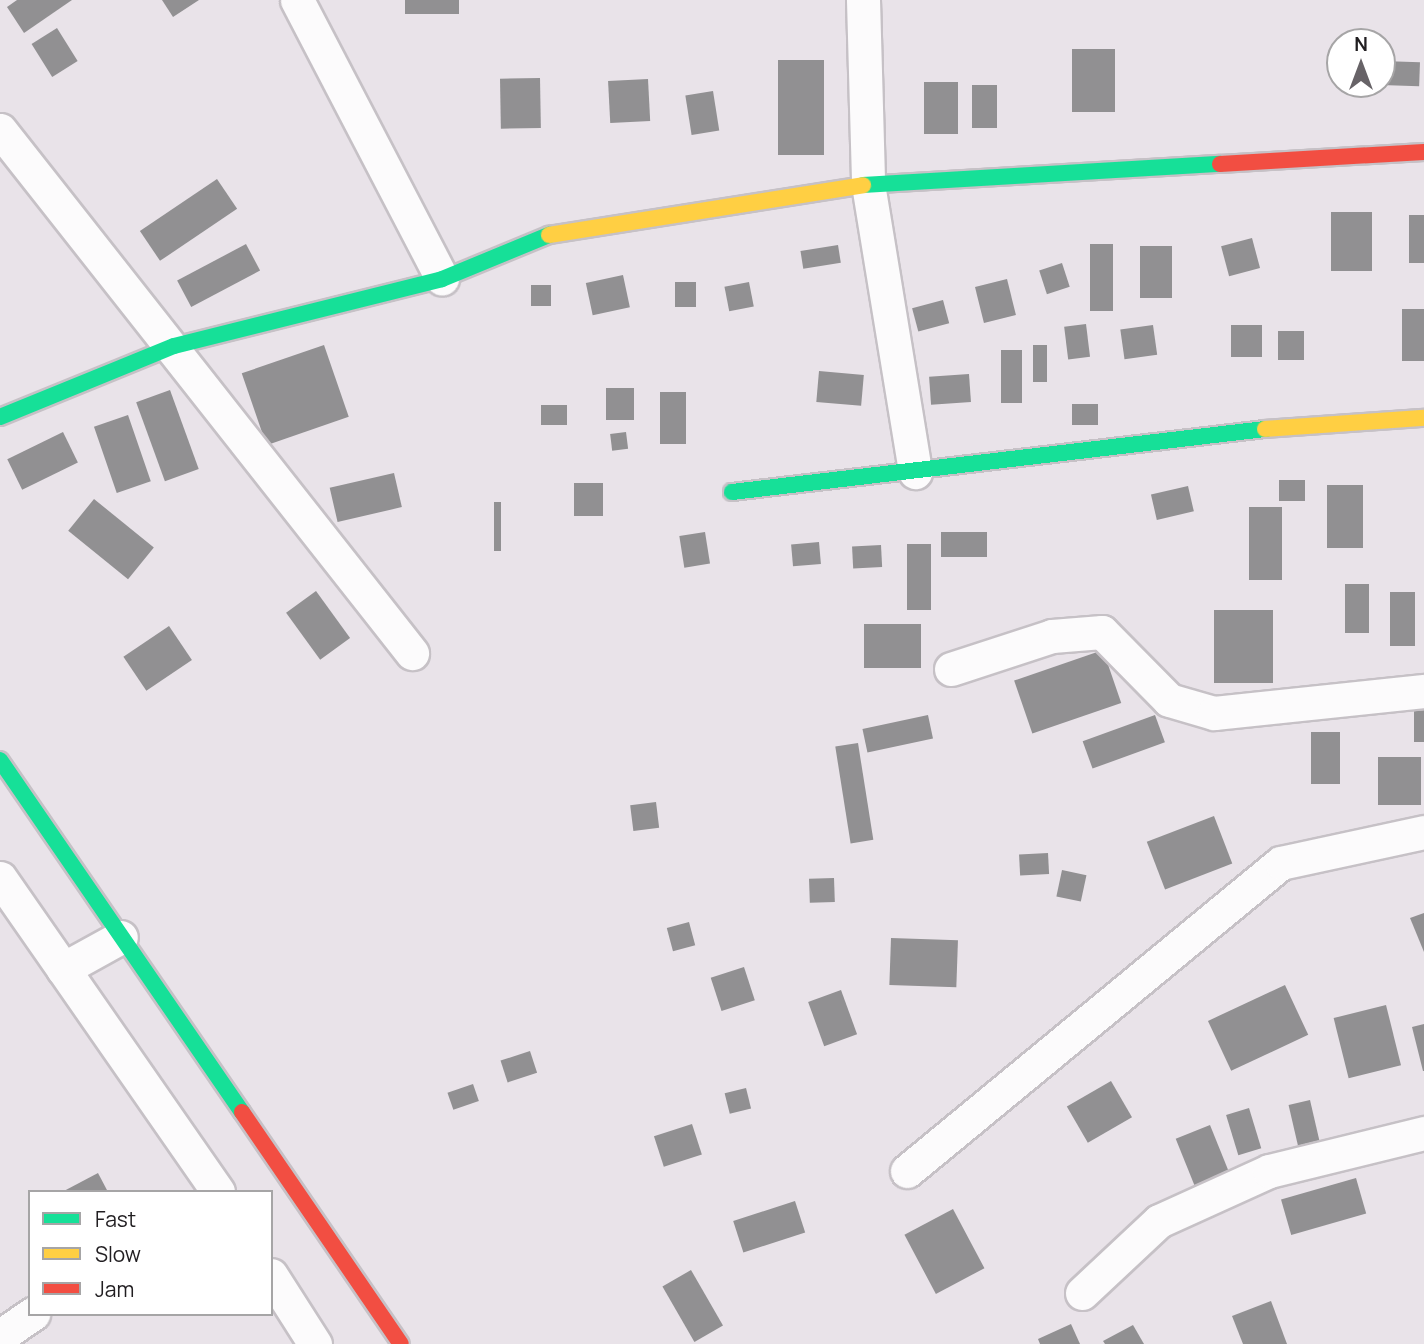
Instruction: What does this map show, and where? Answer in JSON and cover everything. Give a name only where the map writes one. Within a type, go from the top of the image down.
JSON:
[{"type":"street","points":[[297,0],[442,279]]},
{"type":"street","points":[[863,0],[868,184],[915,472]]},
{"type":"street","points":[[0,130],[174,346],[412,653]]},
{"type":"street","points":[[0,417],[174,346],[442,279],[556,232],[868,184],[1424,152]]},
{"type":"street","points":[[732,492],[1258,429],[1424,418]]},
{"type":"street","points":[[951,669],[1052,636],[1102,632],[1169,701],[1214,713],[1424,691]]},
{"type":"street","points":[[0,760],[121,937],[283,1193],[401,1344]]},
{"type":"street","points":[[907,1171],[1281,863],[1424,832]]},
{"type":"street","points":[[0,878],[217,1190]]},
{"type":"street","points":[[63,969],[121,937]]},
{"type":"street","points":[[1082,1293],[1159,1221],[1269,1171],[1424,1133]]},
{"type":"street","points":[[273,1278],[315,1344]]},
{"type":"street","points":[[0,1336],[30,1316]]},
{"type":"building","points":[[17,0],[72,0],[24,33],[7,7]]},
{"type":"building","points":[[162,0],[199,0],[173,17]]},
{"type":"building","points":[[405,0],[459,0],[459,14],[405,14]]},
{"type":"building","points":[[57,28],[78,61],[52,77],[32,44]]},
{"type":"building","points":[[1072,49],[1115,49],[1115,112],[1072,112]]},
{"type":"building","points":[[778,60],[824,60],[824,155],[778,155]]},
{"type":"building","points":[[1396,61],[1420,62],[1419,86],[1396,86]]},
{"type":"building","points":[[540,78],[541,128],[501,129],[500,79]]},
{"type":"building","points":[[648,79],[650,121],[610,123],[608,81]]},
{"type":"building","points":[[924,82],[958,82],[958,134],[924,134]]},
{"type":"building","points":[[972,85],[997,85],[997,128],[972,128]]},
{"type":"building","points":[[713,91],[719,131],[692,135],[685,95]]},
{"type":"building","points":[[217,179],[237,209],[160,261],[140,231]]},
{"type":"building","points":[[1331,212],[1372,212],[1372,271],[1331,271]]},
{"type":"building","points":[[1409,215],[1424,215],[1424,263],[1409,263]]},
{"type":"building","points":[[1252,238],[1260,268],[1229,276],[1221,246]]},
{"type":"building","points":[[246,244],[260,270],[191,307],[177,281]]},
{"type":"building","points":[[1090,244],[1113,244],[1113,311],[1090,311]]},
{"type":"building","points":[[838,245],[841,263],[803,269],[800,251]]},
{"type":"building","points":[[1140,246],[1172,246],[1172,298],[1140,298]]},
{"type":"building","points":[[1062,263],[1070,287],[1047,294],[1039,270]]},
{"type":"building","points":[[623,275],[630,307],[593,315],[586,283]]},
{"type":"building","points":[[1007,279],[1016,315],[984,323],[975,287]]},
{"type":"building","points":[[675,282],[696,282],[696,307],[675,307]]},
{"type":"building","points":[[749,282],[754,307],[729,311],[724,287]]},
{"type":"building","points":[[531,285],[551,285],[551,306],[531,306]]},
{"type":"building","points":[[943,300],[949,323],[918,331],[912,308]]},
{"type":"building","points":[[1402,309],[1424,309],[1424,361],[1402,361]]},
{"type":"building","points":[[1086,324],[1090,357],[1068,359],[1064,327]]},
{"type":"building","points":[[1153,325],[1157,355],[1124,359],[1120,330]]},
{"type":"building","points":[[1231,325],[1262,325],[1262,357],[1231,357]]},
{"type":"building","points":[[1278,331],[1304,331],[1304,360],[1278,360]]},
{"type":"building","points":[[324,345],[349,417],[266,445],[242,373]]},
{"type":"building","points":[[1033,345],[1047,345],[1047,382],[1033,382]]},
{"type":"building","points":[[1001,350],[1022,350],[1022,403],[1001,403]]},
{"type":"building","points":[[819,371],[864,375],[861,406],[816,402]]},
{"type":"building","points":[[969,374],[971,402],[931,405],[929,377]]},
{"type":"building","points":[[606,388],[634,388],[634,420],[606,420]]},
{"type":"building","points":[[170,390],[199,469],[165,481],[136,402]]},
{"type":"building","points":[[660,392],[686,392],[686,444],[660,444]]},
{"type":"building","points":[[1072,404],[1098,404],[1098,425],[1072,425]]},
{"type":"building","points":[[541,405],[567,405],[567,425],[541,425]]},
{"type":"building","points":[[128,415],[151,481],[117,493],[94,427]]},
{"type":"building","points":[[63,432],[78,463],[22,490],[7,459]]},
{"type":"building","points":[[626,432],[628,449],[612,451],[610,434]]},
{"type":"building","points":[[394,473],[402,507],[338,522],[330,488]]},
{"type":"building","points":[[1279,480],[1305,480],[1305,501],[1279,501]]},
{"type":"building","points":[[574,483],[603,483],[603,516],[574,516]]},
{"type":"building","points":[[1327,485],[1363,485],[1363,548],[1327,548]]},
{"type":"building","points":[[1188,486],[1194,511],[1157,520],[1151,495]]},
{"type":"building","points":[[94,499],[154,547],[128,579],[68,531]]},
{"type":"building","points":[[494,502],[501,502],[501,551],[494,551]]},
{"type":"building","points":[[1249,507],[1282,507],[1282,580],[1249,580]]},
{"type":"building","points":[[705,532],[710,564],[684,568],[679,536]]},
{"type":"building","points":[[941,532],[987,532],[987,557],[941,557]]},
{"type":"building","points":[[819,542],[821,564],[793,566],[791,544]]},
{"type":"building","points":[[907,544],[931,544],[931,610],[907,610]]},
{"type":"building","points":[[881,545],[882,567],[853,568],[852,547]]},
{"type":"building","points":[[1345,584],[1369,584],[1369,633],[1345,633]]},
{"type":"building","points":[[316,591],[350,638],[320,660],[286,613]]},
{"type":"building","points":[[1390,592],[1415,592],[1415,646],[1390,646]]},
{"type":"building","points":[[1214,610],[1273,610],[1273,683],[1214,683]]},
{"type":"building","points":[[864,624],[921,624],[921,668],[864,668]]},
{"type":"building","points":[[169,626],[192,660],[146,691],[123,657]]},
{"type":"building","points":[[1103,650],[1121,703],[1032,734],[1014,681]]},
{"type":"building","points":[[1414,710],[1424,710],[1424,742],[1414,742]]},
{"type":"building","points":[[928,715],[933,738],[867,752],[862,729]]},
{"type":"building","points":[[1155,715],[1165,742],[1093,769],[1083,741]]},
{"type":"building","points":[[1311,732],[1340,732],[1340,784],[1311,784]]},
{"type":"building","points":[[858,743],[873,840],[851,843],[835,747]]},
{"type":"building","points":[[1378,757],[1421,757],[1421,805],[1378,805]]},
{"type":"building","points":[[656,802],[659,828],[633,831],[630,805]]},
{"type":"building","points":[[1214,816],[1232,864],[1165,889],[1147,842]]},
{"type":"building","points":[[1048,853],[1049,874],[1020,875],[1019,855]]},
{"type":"building","points":[[1062,870],[1086,875],[1081,902],[1056,896]]},
{"type":"building","points":[[834,878],[835,902],[810,903],[809,879]]},
{"type":"building","points":[[1424,913],[1424,952],[1410,918]]},
{"type":"building","points":[[689,922],[695,945],[673,951],[667,928]]},
{"type":"building","points":[[891,938],[958,940],[956,987],[889,985]]},
{"type":"building","points":[[744,967],[755,1000],[722,1011],[711,978]]},
{"type":"building","points":[[1285,985],[1308,1035],[1231,1071],[1208,1021]]},
{"type":"building","points":[[841,990],[857,1034],[824,1046],[808,1002]]},
{"type":"building","points":[[1386,1005],[1401,1065],[1349,1078],[1334,1018]]},
{"type":"building","points":[[1424,1024],[1424,1071],[1423,1071],[1412,1027]]},
{"type":"building","points":[[530,1051],[537,1073],[508,1082],[501,1061]]},
{"type":"building","points":[[1111,1081],[1132,1117],[1088,1143],[1067,1106]]},
{"type":"building","points":[[473,1084],[479,1101],[453,1110],[447,1093]]},
{"type":"building","points":[[746,1088],[751,1108],[730,1114],[725,1093]]},
{"type":"building","points":[[1310,1100],[1320,1145],[1299,1150],[1289,1105]]},
{"type":"building","points":[[1249,1108],[1261,1148],[1238,1155],[1226,1115]]},
{"type":"building","points":[[692,1124],[702,1154],[664,1167],[654,1136]]},
{"type":"building","points":[[1210,1125],[1230,1174],[1196,1188],[1176,1139]]},
{"type":"building","points":[[98,1173],[107,1190],[66,1190]]},
{"type":"building","points":[[1356,1178],[1366,1214],[1291,1235],[1281,1199]]},
{"type":"building","points":[[795,1201],[805,1232],[743,1252],[733,1221]]},
{"type":"building","points":[[953,1209],[984,1268],[936,1294],[904,1235]]},
{"type":"building","points":[[691,1270],[723,1325],[694,1342],[662,1286]]},
{"type":"building","points":[[1271,1301],[1287,1344],[1243,1344],[1232,1316]]},
{"type":"building","points":[[1071,1324],[1080,1344],[1040,1344],[1038,1339]]},
{"type":"building","points":[[1133,1325],[1144,1344],[1105,1344],[1103,1341]]},
{"type":"traffic: fast","points":[[863,185],[1220,164]]},
{"type":"traffic: fast","points":[[0,417],[174,346],[442,279],[549,235]]},
{"type":"traffic: fast","points":[[732,492],[1265,429]]},
{"type":"traffic: fast","points":[[0,760],[242,1112]]},
{"type":"traffic: slow","points":[[549,235],[863,185]]},
{"type":"traffic: slow","points":[[1265,429],[1424,418]]},
{"type":"traffic: jam","points":[[1220,164],[1424,152]]},
{"type":"traffic: jam","points":[[242,1112],[401,1344]]}]
